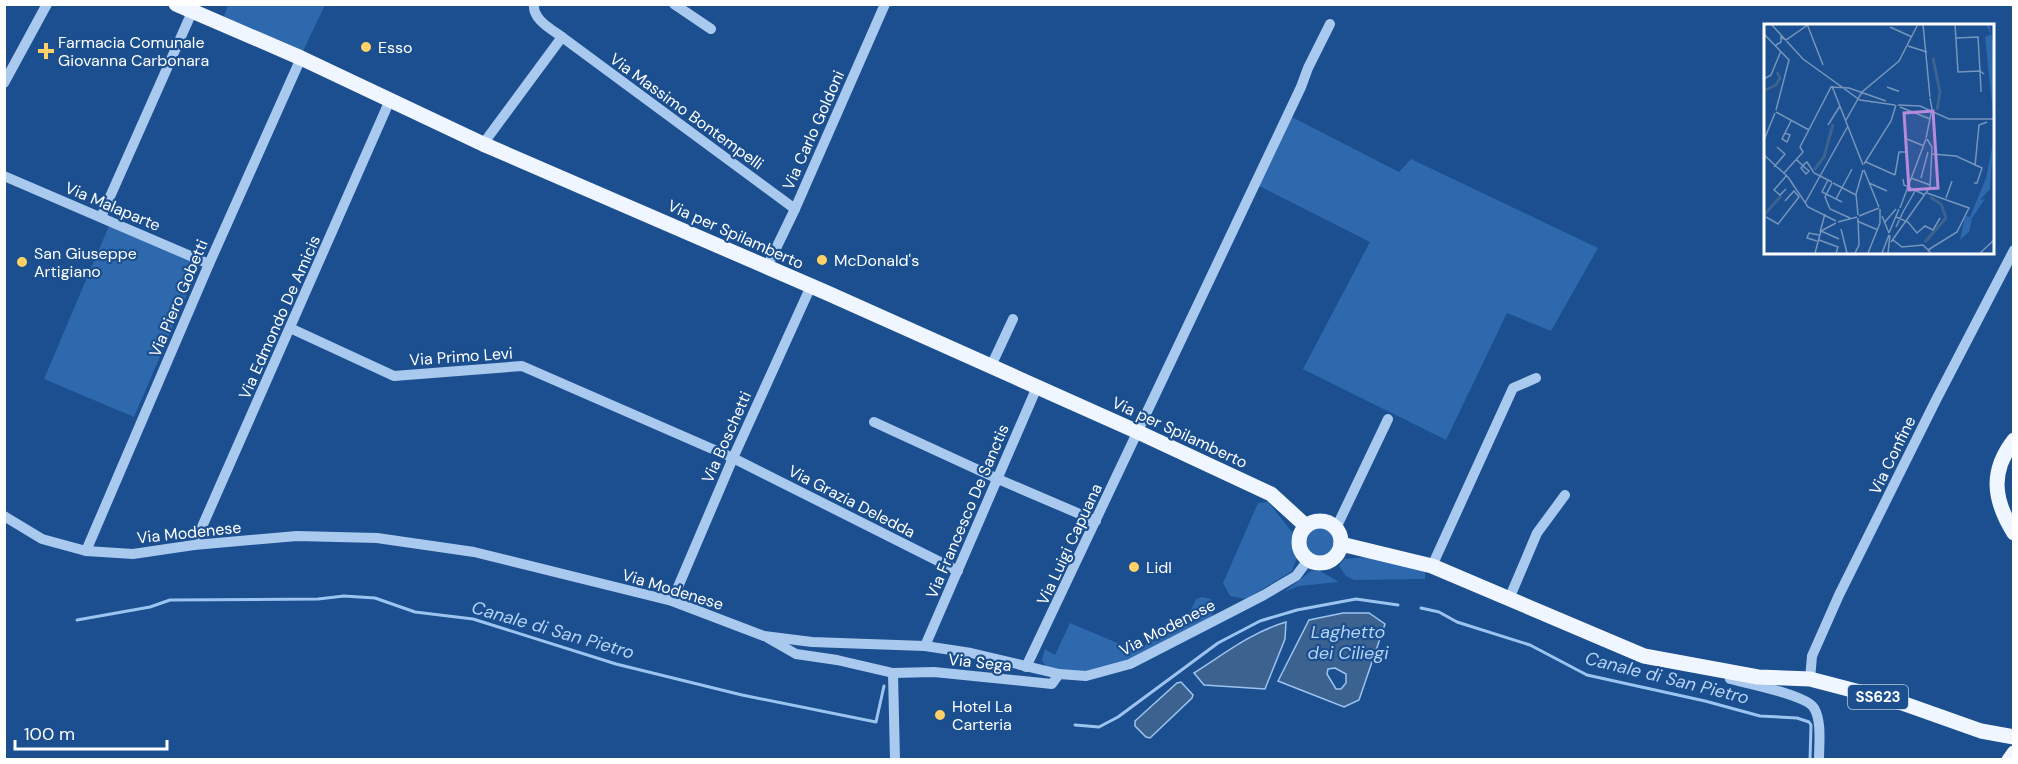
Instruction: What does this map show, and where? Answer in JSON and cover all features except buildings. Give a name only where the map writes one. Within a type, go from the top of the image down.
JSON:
[{"type":"main road","name":"Via per Spilamberto","points":[[176,4],[301,58],[483,144],[1138,432],[1271,495],[1306,526]]},
{"type":"main road","points":[[2013,440],[1999,465],[1996,492],[2002,515],[2013,533]]},
{"type":"main road","points":[[1314,521],[1321,521],[1336,528],[1341,537],[1341,544],[1339,551],[1329,561],[1322,563],[1308,560],[1303,555],[1298,541],[1306,526],[1314,521]]},
{"type":"main road","points":[[1341,544],[1432,566],[1644,656],[1758,677],[1810,679]]},
{"type":"main road","name":"SS623","points":[[1810,679],[1902,703],[1981,731],[2013,737]]},
{"type":"main road","points":[[2009,759],[2013,753]]},
{"type":"street","points":[[4,82],[46,4]]},
{"type":"street","name":"Via Massimo Bontempelli","points":[[534,4],[534,13],[537,17],[562,37],[795,209]]},
{"type":"street","points":[[674,4],[711,29]]},
{"type":"street","name":"Via Carlo Goldoni","points":[[767,267],[795,209],[885,4]]},
{"type":"street","points":[[101,217],[192,12]]},
{"type":"street","name":"Via Luigi Capuana","points":[[1026,668],[1249,200],[1330,24]]},
{"type":"street","points":[[483,144],[562,37]]},
{"type":"street","name":"Via Piero Gobetti","points":[[86,551],[209,264],[301,58]]},
{"type":"street","name":"Via Edmondo De Amicis","points":[[194,545],[390,100]]},
{"type":"street","name":"Via Malaparte","points":[[4,176],[209,264]]},
{"type":"street","name":"Via Confine","points":[[1810,679],[1812,656],[1839,596],[2013,250]]},
{"type":"street","name":"Via Boschetti","points":[[672,602],[810,286]]},
{"type":"street","points":[[991,366],[1013,319]]},
{"type":"street","name":"Via Primo Levi","points":[[290,328],[394,376],[522,366],[733,458]]},
{"type":"street","points":[[1432,566],[1513,388],[1536,378]]},
{"type":"street","name":"Via Francesco De Sanctis","points":[[925,646],[1037,387]]},
{"type":"street","points":[[1336,528],[1388,419]]},
{"type":"street","points":[[874,422],[1096,521]]},
{"type":"street","name":"Via Grazia Deledda","points":[[733,458],[958,571]]},
{"type":"street","points":[[1509,599],[1537,532],[1565,495]]},
{"type":"street","name":"Via Modenese","points":[[4,516],[42,539],[86,551],[133,554],[194,545],[297,536],[377,538],[474,552],[672,602],[764,636],[812,642],[925,646],[971,653],[1026,668],[1086,676],[1130,664],[1264,595],[1296,576],[1308,560]]},
{"type":"street","name":"Via Sega","points":[[764,636],[796,654],[837,660],[893,673],[933,672],[1052,684],[1059,674]]},
{"type":"street","points":[[1675,661],[1687,667],[1801,698],[1814,705],[1818,718],[1819,759]]},
{"type":"street","points":[[893,673],[895,759]]},
{"type":"shaded area","points":[[228,5],[325,5],[302,53],[223,19]]},
{"type":"shaded area","points":[[1288,115],[1399,172],[1411,159],[1598,248],[1551,331],[1507,313],[1446,440],[1303,369],[1370,242],[1257,185]]},
{"type":"shaded area","points":[[109,226],[196,264],[198,268],[134,417],[44,379]]},
{"type":"shaded area","points":[[1268,502],[1293,533],[1293,546],[1297,557],[1292,571],[1246,599],[1230,596],[1223,583],[1258,503]]},
{"type":"shaded area","points":[[1321,525],[1332,530],[1337,541],[1332,552],[1321,557],[1310,552],[1305,541],[1310,530]]},
{"type":"shaded area","points":[[1367,557],[1425,572],[1425,579],[1354,580],[1346,576],[1339,566],[1344,559]]},
{"type":"shaded area","points":[[1318,570],[1339,582],[1299,586],[1284,592],[1311,571]]},
{"type":"shaded area","points":[[1202,597],[1211,599],[1215,609],[1211,618],[1134,660],[1086,672],[1047,668],[1042,660],[1045,649],[1055,655],[1070,623],[1134,650],[1183,626],[1196,599]]},
{"type":"water","name":"Laghetto dei Ciliegi","points":[[1343,613],[1369,613],[1385,624],[1359,700],[1344,707],[1278,681],[1309,620]],"holes":[[[1335,668],[1346,674],[1346,683],[1341,689],[1336,689],[1327,674],[1328,669]]]},
{"type":"water","name":"Laghetto dei Ciliegi","points":[[1286,622],[1285,639],[1265,689],[1204,685],[1194,673],[1250,638]]},
{"type":"water","points":[[1181,682],[1193,695],[1192,698],[1150,738],[1146,737],[1135,726],[1135,721],[1177,683]]},
{"type":"waterway","name":"Canale di San Pietro","points":[[77,620],[150,607],[170,600],[318,599],[344,596],[375,598],[415,612],[473,619],[616,664],[742,695],[876,722],[884,686]]},
{"type":"waterway","name":"Canale di San Pietro","points":[[1075,725],[1099,727],[1118,717],[1218,643],[1260,621],[1297,610],[1356,599],[1398,605]]},
{"type":"waterway","name":"Canale di San Pietro","points":[[1421,608],[1439,612],[1457,622],[1530,645],[1587,675],[1705,701],[1760,716],[1797,718],[1809,722],[1811,725],[1810,760]]},
{"type":"place","name":"Esso","points":[[366,47]]},
{"type":"place","name":"Farmacia Comunale Giovanna Carbonara","points":[[46,51]]},
{"type":"place","name":"McDonald's","points":[[822,260]]},
{"type":"place","name":"San Giuseppe Artigiano","points":[[22,262]]},
{"type":"place","name":"Lidl","points":[[1134,567]]},
{"type":"place","name":"Hotel La Carteria","points":[[940,715]]}]
